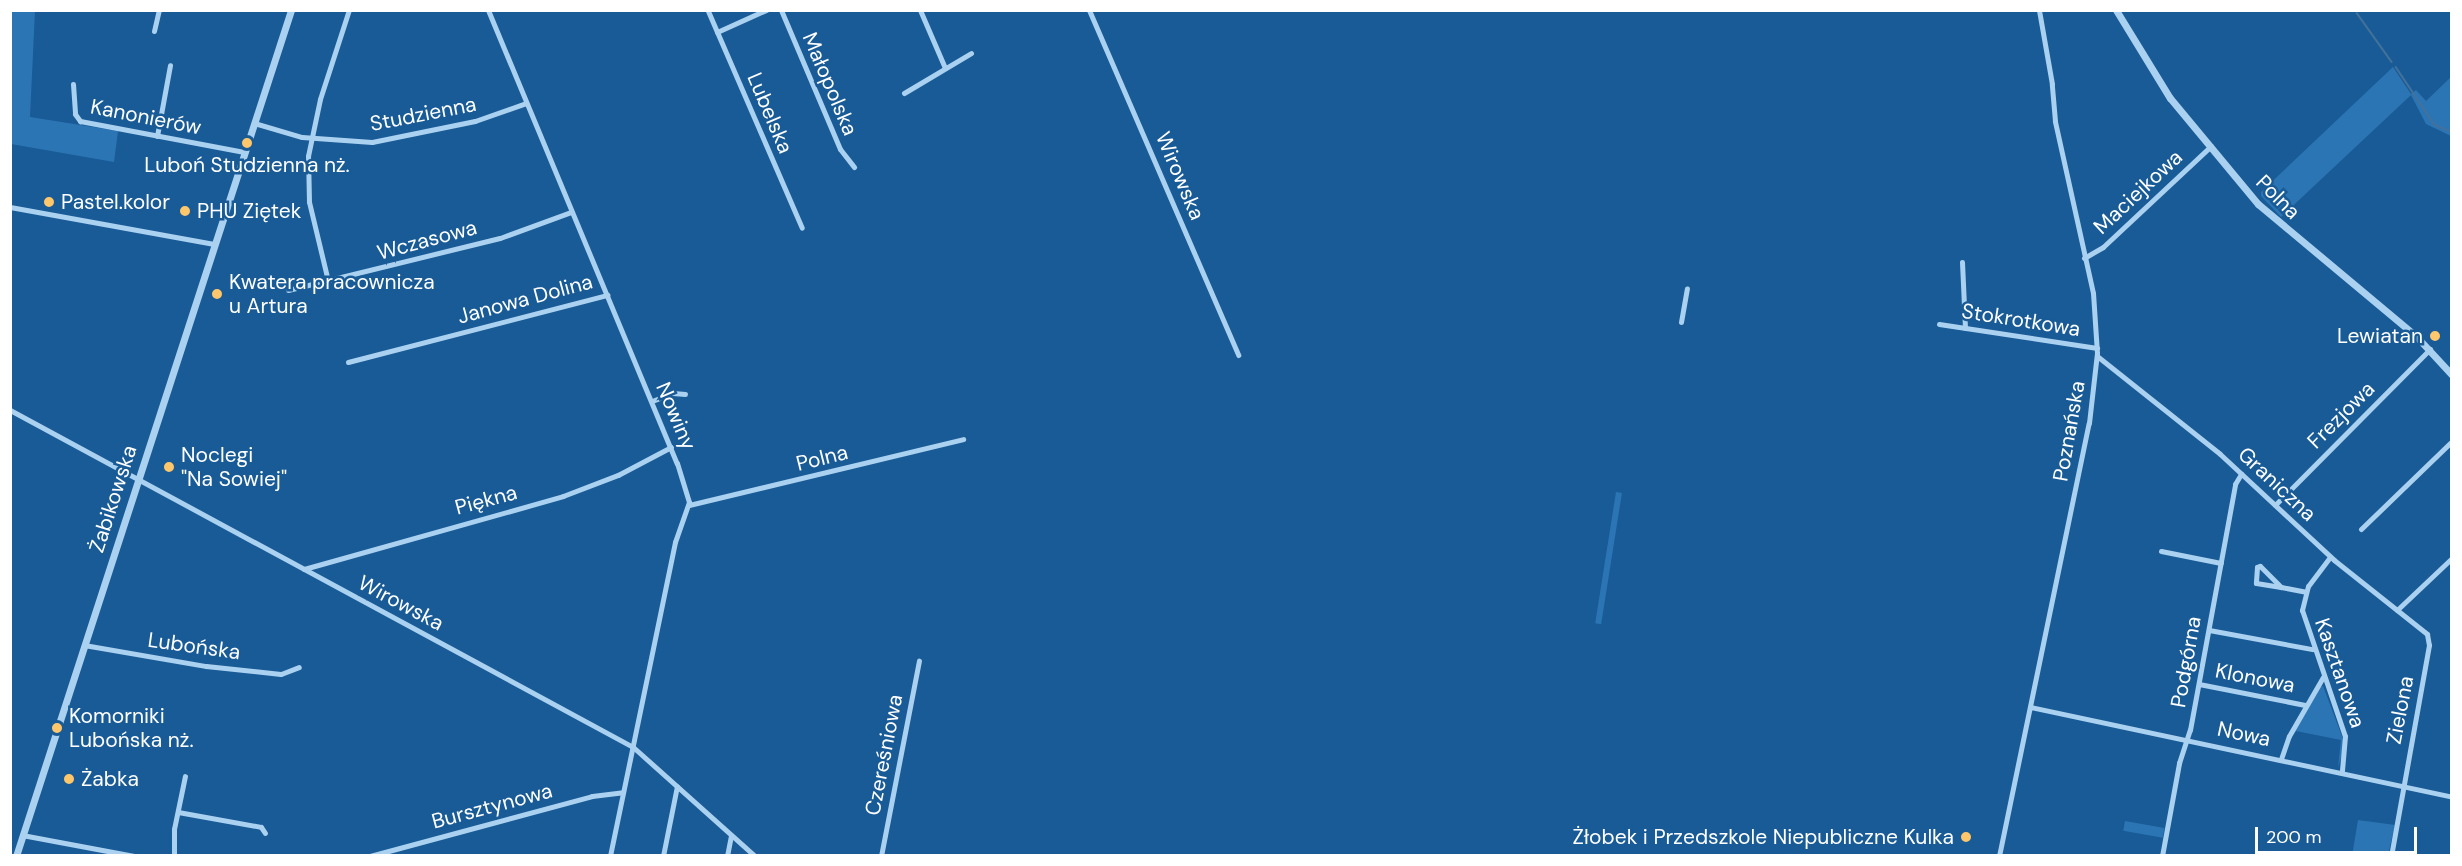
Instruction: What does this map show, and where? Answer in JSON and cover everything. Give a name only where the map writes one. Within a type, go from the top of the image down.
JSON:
[{"type":"street","points":[[154,31],[159,10]]},
{"type":"street","name":"Żabikowska","points":[[16,855],[291,10]]},
{"type":"street","points":[[328,281],[309,202],[310,138],[349,10]]},
{"type":"street","name":"Nowiny","points":[[488,10],[652,401],[670,447],[688,505]]},
{"type":"street","points":[[717,32],[766,10]]},
{"type":"street","name":"Małopolska","points":[[781,10],[840,149],[854,167]]},
{"type":"street","points":[[920,10],[945,68]]},
{"type":"street","name":"Wirowska","points":[[1089,10],[1238,355]]},
{"type":"street","name":"Poznańska","points":[[1999,855],[2089,423],[2097,356],[2095,304],[2054,118],[2052,84],[2039,10]]},
{"type":"street","name":"Polna","points":[[2116,10],[2168,95],[2282,227],[2430,349],[2451,375]]},
{"type":"street","name":"Lubelska","points":[[708,12],[802,228]]},
{"type":"street","points":[[904,93],[971,53]]},
{"type":"street","points":[[157,136],[170,65]]},
{"type":"street","name":"Kanonierów","points":[[73,84],[77,120],[244,152]]},
{"type":"street","name":"Studzienna","points":[[254,123],[310,138],[349,142],[390,140],[483,119],[526,103]]},
{"type":"street","name":"Maciejkowa","points":[[2084,258],[2103,248],[2211,146]]},
{"type":"street","points":[[10,207],[213,244]]},
{"type":"street","name":"Wczasowa","points":[[288,290],[500,238],[571,212]]},
{"type":"street","points":[[1962,262],[1965,328]]},
{"type":"street","points":[[1681,322],[1687,289]]},
{"type":"street","name":"Janowa Dolina","points":[[348,362],[607,295]]},
{"type":"street","name":"Stokrotkowa","points":[[1939,324],[2097,348]]},
{"type":"street","name":"Frezjowa","points":[[2275,504],[2430,349]]},
{"type":"street","name":"Graniczna","points":[[2097,356],[2241,474],[2330,556],[2425,631],[2429,641]]},
{"type":"street","points":[[652,401],[673,393],[685,394]]},
{"type":"street","name":"Wirowska","points":[[10,410],[633,747],[754,855]]},
{"type":"street","name":"Polna","points":[[688,505],[960,438]]},
{"type":"street","points":[[2361,529],[2451,441]]},
{"type":"street","name":"Piękna","points":[[304,569],[563,496],[618,475],[670,447]]},
{"type":"street","name":"Podgórna","points":[[2162,855],[2199,684],[2235,484],[2241,474]]},
{"type":"street","points":[[610,855],[675,542],[688,505]]},
{"type":"street","points":[[2161,551],[2221,563]]},
{"type":"street","name":"Kasztanowa","points":[[2330,556],[2306,591],[2302,615],[2312,649],[2346,740],[2342,772]]},
{"type":"street","points":[[2397,610],[2451,558]]},
{"type":"street","points":[[2281,587],[2260,566],[2257,567],[2255,582],[2281,587],[2306,591]]},
{"type":"street","points":[[2209,630],[2312,649]]},
{"type":"street","name":"Zielona","points":[[2391,855],[2429,641]]},
{"type":"street","name":"Lubońska","points":[[84,645],[206,666],[281,674],[299,667]]},
{"type":"street","name":"Czereśniowa","points":[[881,855],[919,661]]},
{"type":"street","points":[[2281,759],[2305,705],[2323,677]]},
{"type":"street","name":"Klonowa","points":[[2199,684],[2305,705]]},
{"type":"street","name":"Nowa","points":[[2030,707],[2451,797]]},
{"type":"street","points":[[174,855],[178,812],[185,776]]},
{"type":"street","points":[[663,855],[676,786]]},
{"type":"street","name":"Bursztynowa","points":[[369,855],[591,796],[623,792]]},
{"type":"street","points":[[178,812],[261,827],[265,833]]},
{"type":"street","points":[[22,835],[134,855]]},
{"type":"street","points":[[727,855],[731,835]]},
{"type":"street","points":[[2391,855],[2400,855]]},
{"type":"shaded area","points":[[10,11],[35,11],[30,117],[118,131],[114,162],[11,144]]},
{"type":"shaded area","points":[[2393,67],[2411,94],[2416,90],[2426,101],[2451,77],[2451,136],[2426,124],[2411,95],[2281,217],[2261,196],[2261,192]]},
{"type":"shaded area","points":[[1616,492],[1622,493],[1601,624],[1595,623]]},
{"type":"shaded area","points":[[2323,686],[2343,739],[2344,748],[2338,767],[2341,740],[2296,731],[2290,739],[2320,687]]},
{"type":"shaded area","points":[[2358,820],[2395,825],[2388,855],[2352,856]]},
{"type":"shaded area","points":[[2125,821],[2164,828],[2163,838],[2123,831]]},
{"type":"waterway","points":[[2357,13],[2392,62]]},
{"type":"waterway","points":[[2396,67],[2435,125],[2452,132]]},
{"type":"place","name":"Luboń Studzienna nż.","points":[[247,143]]},
{"type":"place","name":"Pastel.kolor","points":[[49,202]]},
{"type":"place","name":"PHU Ziętek","points":[[185,211]]},
{"type":"place","name":"Kwatera pracownicza u Artura","points":[[217,294]]},
{"type":"place","name":"Lewiatan","points":[[2435,336]]},
{"type":"place","name":"Noclegi \"Na Sowiej\"","points":[[169,467]]},
{"type":"place","name":"Komorniki Lubońska nż.","points":[[57,728]]},
{"type":"place","name":"Żabka","points":[[69,779]]},
{"type":"place","name":"Żłobek i Przedszkole Niepubliczne Kulka","points":[[1966,837]]}]
